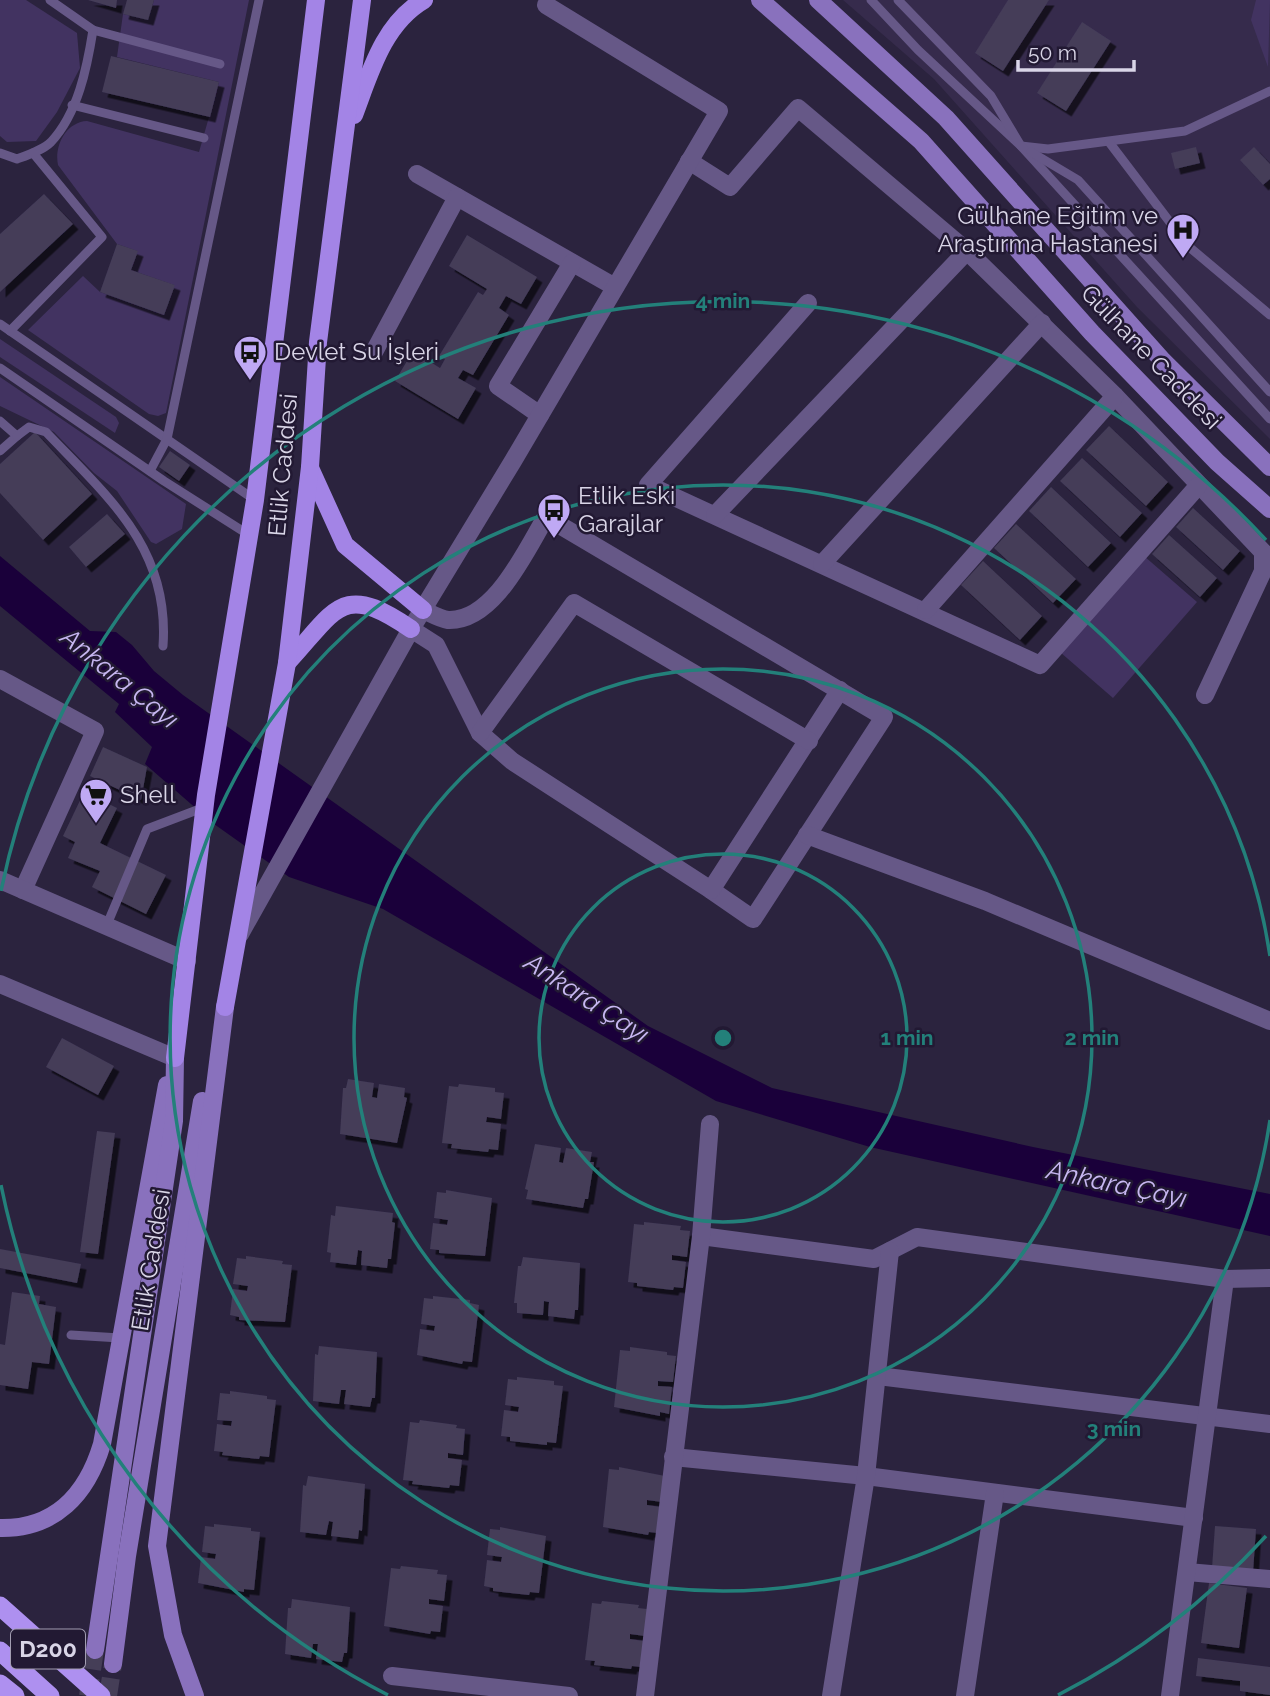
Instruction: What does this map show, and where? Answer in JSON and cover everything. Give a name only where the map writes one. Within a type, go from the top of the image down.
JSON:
[{"type":"highway","name":"D200","points":[[0,1606],[100,1695]]},
{"type":"highway","name":"D200","points":[[0,1651],[50,1696]]},
{"type":"highway","points":[[0,1684],[15,1696]]},
{"type":"main road","points":[[309,0],[312,26]]},
{"type":"main road","name":"Etlik Caddesi","points":[[95,1650],[174,1121],[175,1058],[205,807],[255,499],[316,0]]},
{"type":"main road","name":"Etlik Caddesi","points":[[113,1664],[127,1556],[206,1077],[225,1007],[287,663],[310,467],[318,342],[362,0]]},
{"type":"main road","points":[[343,144],[377,55],[397,23],[424,0]]},
{"type":"main road","name":"Gülhane Caddesi","points":[[760,0],[921,141],[1092,333],[1217,462],[1270,509]]},
{"type":"main road","name":"Gülhane Caddesi","points":[[818,0],[946,118],[1163,361],[1270,467]]},
{"type":"main road","points":[[310,467],[345,545],[423,610]]},
{"type":"main road","points":[[287,663],[342,606],[355,602],[370,604],[411,629]]},
{"type":"main road","points":[[195,1696],[173,1634],[158,1546],[225,1007]]},
{"type":"main road","points":[[0,1528],[32,1525],[61,1511],[87,1484],[102,1444],[166,1089],[175,1058]]},
{"type":"street","points":[[237,939],[411,629],[719,111],[547,5]]},
{"type":"street","points":[[689,161],[730,187],[798,108],[967,251],[1115,396],[1263,552],[1263,570],[1205,695]]},
{"type":"street","points":[[417,174],[615,287]]},
{"type":"street","points":[[374,352],[457,197]]},
{"type":"street","points":[[715,515],[967,251]]},
{"type":"street","points":[[540,415],[498,386],[572,263]]},
{"type":"street","points":[[808,303],[649,485],[926,610],[1040,665],[1198,486]]},
{"type":"street","points":[[822,564],[1041,323]]},
{"type":"street","points":[[926,610],[1115,396]]},
{"type":"street","points":[[411,629],[436,646],[480,733],[512,761],[753,919],[884,717],[546,517],[499,593],[473,615],[447,620],[423,610]]},
{"type":"street","points":[[480,733],[574,603],[809,741]]},
{"type":"street","points":[[0,679],[95,731],[23,890]]},
{"type":"street","points":[[711,890],[840,690]]},
{"type":"street","points":[[807,835],[985,901],[1270,1021]]},
{"type":"street","points":[[0,880],[187,961]]},
{"type":"street","points":[[0,984],[175,1058]]},
{"type":"street","points":[[645,1696],[701,1236],[710,1124]]},
{"type":"street","points":[[701,1236],[874,1259],[917,1237],[1225,1279],[1270,1278]]},
{"type":"street","points":[[831,1696],[866,1476],[890,1251]]},
{"type":"street","points":[[1170,1696],[1225,1279]]},
{"type":"street","points":[[877,1376],[1270,1424]]},
{"type":"street","points":[[673,1457],[866,1476],[1194,1518]]},
{"type":"street","points":[[965,1696],[995,1493]]},
{"type":"street","points":[[1187,1572],[1270,1578]]},
{"type":"street","points":[[392,1676],[569,1696]]},
{"type":"lane","points":[[50,0],[93,30],[220,64]]},
{"type":"lane","points":[[150,471],[167,439],[259,0]]},
{"type":"lane","points":[[871,0],[918,50],[1021,146],[1270,419]]},
{"type":"lane","points":[[898,0],[991,96],[1021,146],[1078,180],[1270,393]]},
{"type":"lane","points":[[0,153],[17,159],[50,143],[72,105],[86,71],[93,30]]},
{"type":"lane","points":[[1021,146],[1048,149],[1185,131],[1266,93],[1270,105]]},
{"type":"lane","points":[[72,105],[204,138]]},
{"type":"lane","points":[[1109,142],[1188,246],[1270,315]]},
{"type":"lane","points":[[10,331],[102,237],[33,153]]},
{"type":"lane","points":[[0,324],[255,499]]},
{"type":"lane","points":[[0,368],[249,535]]},
{"type":"lane","points":[[0,421],[17,436]]},
{"type":"lane","points":[[0,451],[30,426],[46,432],[131,526],[155,569],[165,614],[163,646]]},
{"type":"lane","points":[[106,928],[147,829],[205,807]]},
{"type":"lane","points":[[71,1335],[120,1338]]},
{"type":"shaded area","points":[[0,0],[26,0],[77,33],[80,68],[57,112],[36,141],[7,142],[0,136]]},
{"type":"shaded area","points":[[154,0],[249,0],[166,413],[158,416],[149,414],[28,330],[83,276],[100,292],[164,314],[174,285],[131,270],[137,251],[117,244],[58,165],[57,158],[63,136],[73,126],[87,121],[199,152],[219,82],[117,57],[123,14],[148,20]]},
{"type":"shaded area","name":"Gülhane Eğitim ve Araştırma Hastanesi","points":[[843,0],[1270,0],[1270,439],[1137,307],[934,79]]},
{"type":"shaded area","points":[[1256,0],[1270,0],[1268,67],[1251,20]]},
{"type":"shaded area","points":[[0,339],[116,417],[119,423],[115,433],[0,357]]},
{"type":"shaded area","points":[[0,377],[186,504],[182,529],[156,544],[151,542],[117,491],[94,473],[54,432],[0,406]]},
{"type":"shaded area","points":[[1144,556],[1197,602],[1113,698],[1060,652]]},
{"type":"water","name":"Ankara Çayı","points":[[0,556],[90,631],[116,632],[132,645],[154,671],[183,695],[648,1026],[772,1088],[1033,1147],[1270,1194],[1270,1236],[870,1147],[716,1101],[383,909],[289,877],[214,824],[145,764],[152,747],[115,712],[119,704],[0,606]]},
{"type":"building","points":[[88,0],[117,0],[116,8]]},
{"type":"building","points":[[127,0],[154,0],[148,20],[123,14]]},
{"type":"building","points":[[1008,0],[1049,0],[1003,71],[975,53]]},
{"type":"building","points":[[1082,22],[1111,41],[1066,111],[1037,93]]},
{"type":"building","points":[[111,56],[219,82],[210,117],[102,92]]},
{"type":"building","points":[[1196,147],[1200,163],[1175,169],[1171,153]]},
{"type":"building","points":[[1254,147],[1270,164],[1270,179],[1263,185],[1240,160]]},
{"type":"building","points":[[44,194],[73,224],[0,292],[0,234]]},
{"type":"building","points":[[467,235],[537,277],[521,304],[506,296],[499,308],[509,315],[473,375],[463,370],[458,378],[476,388],[458,419],[395,381],[413,351],[440,368],[445,359],[439,356],[478,292],[483,295],[487,289],[449,266]]},
{"type":"building","points":[[117,244],[138,251],[131,270],[175,285],[164,315],[100,292]]},
{"type":"building","points":[[1109,426],[1168,482],[1146,506],[1086,450]]},
{"type":"building","points":[[35,432],[92,494],[43,540],[0,493],[0,464]]},
{"type":"building","points":[[170,451],[190,465],[179,481],[159,467]]},
{"type":"building","points":[[1082,458],[1142,513],[1120,537],[1060,481]]},
{"type":"building","points":[[1051,487],[1111,543],[1088,567],[1029,511]]},
{"type":"building","points":[[1193,508],[1240,551],[1223,570],[1176,527]]},
{"type":"building","points":[[107,514],[125,534],[86,567],[69,547]]},
{"type":"building","points":[[1016,524],[1076,579],[1053,603],[994,548]]},
{"type":"building","points":[[1169,535],[1217,578],[1200,597],[1152,554]]},
{"type":"building","points":[[983,561],[1042,616],[1020,640],[961,585]]},
{"type":"building","points":[[103,747],[147,767],[141,800],[90,776]]},
{"type":"building","points":[[84,792],[117,808],[100,843],[166,875],[146,914],[92,887],[100,871],[68,858],[75,842],[63,836]]},
{"type":"building","points":[[62,1038],[114,1066],[98,1095],[46,1067]]},
{"type":"building","points":[[348,1079],[374,1083],[372,1097],[377,1098],[379,1084],[405,1088],[404,1097],[407,1098],[397,1143],[340,1134],[343,1088],[346,1088]]},
{"type":"building","points":[[459,1084],[495,1088],[495,1092],[504,1093],[501,1119],[487,1117],[486,1122],[501,1124],[498,1150],[489,1149],[488,1152],[451,1148],[452,1144],[442,1143],[449,1086],[458,1087]]},
{"type":"building","points":[[97,1131],[115,1133],[98,1254],[80,1252]]},
{"type":"building","points":[[535,1144],[561,1148],[559,1162],[563,1163],[566,1148],[592,1152],[590,1162],[594,1162],[588,1199],[585,1199],[583,1208],[526,1199],[528,1190],[525,1189]]},
{"type":"building","points":[[446,1190],[492,1198],[485,1256],[439,1253],[439,1250],[430,1249],[433,1223],[447,1225],[448,1220],[434,1218],[437,1192],[446,1193]]},
{"type":"building","points":[[336,1206],[393,1213],[392,1222],[395,1223],[391,1259],[388,1259],[387,1268],[361,1265],[362,1251],[358,1250],[356,1265],[330,1262],[331,1253],[327,1252],[331,1215],[335,1216]]},
{"type":"building","points":[[644,1222],[681,1226],[680,1230],[690,1231],[687,1257],[672,1255],[672,1260],[686,1262],[683,1288],[674,1287],[673,1290],[637,1286],[637,1283],[628,1282],[634,1224],[644,1225]]},
{"type":"building","points":[[0,1249],[81,1264],[77,1283],[0,1268]]},
{"type":"building","points":[[246,1256],[283,1261],[282,1264],[292,1265],[285,1322],[239,1320],[239,1317],[230,1315],[233,1289],[247,1291],[248,1286],[233,1284],[237,1258],[246,1259]]},
{"type":"building","points":[[523,1257],[580,1263],[578,1310],[575,1310],[574,1319],[548,1316],[549,1302],[544,1301],[543,1315],[517,1313],[517,1303],[514,1303],[518,1266],[521,1266]]},
{"type":"building","points":[[12,1292],[40,1296],[39,1304],[56,1307],[49,1364],[32,1362],[28,1389],[0,1385],[0,1344],[5,1345]]},
{"type":"building","points":[[433,1296],[470,1300],[470,1303],[479,1305],[472,1362],[463,1361],[462,1364],[417,1355],[420,1329],[434,1331],[435,1326],[421,1324],[424,1298],[433,1299]]},
{"type":"building","points":[[319,1346],[377,1352],[375,1398],[372,1398],[370,1407],[344,1404],[346,1390],[341,1390],[339,1404],[313,1401],[315,1354],[318,1355]]},
{"type":"building","points":[[630,1347],[667,1352],[667,1355],[676,1356],[673,1382],[658,1381],[658,1386],[672,1387],[669,1414],[660,1412],[660,1416],[614,1407],[620,1350],[630,1351]]},
{"type":"building","points":[[517,1377],[554,1381],[554,1385],[563,1386],[556,1443],[547,1442],[547,1445],[510,1441],[510,1437],[501,1436],[504,1410],[518,1412],[519,1407],[505,1405],[508,1379],[517,1380]]},
{"type":"building","points":[[230,1391],[267,1396],[267,1399],[276,1400],[269,1457],[260,1456],[259,1459],[222,1455],[223,1452],[214,1451],[217,1424],[231,1426],[232,1421],[217,1420],[220,1393],[230,1394]]},
{"type":"building","points":[[420,1420],[457,1425],[456,1428],[465,1429],[463,1455],[448,1453],[448,1458],[462,1460],[459,1486],[450,1485],[449,1488],[412,1484],[413,1481],[403,1480],[410,1422],[419,1423]]},
{"type":"building","points":[[619,1467],[665,1476],[662,1502],[647,1500],[647,1505],[661,1507],[658,1533],[649,1532],[648,1535],[603,1527],[609,1469],[619,1470]]},
{"type":"building","points":[[308,1476],[365,1484],[362,1531],[359,1530],[358,1539],[331,1536],[333,1522],[329,1521],[326,1535],[300,1532],[303,1485],[306,1486]]},
{"type":"building","points":[[214,1524],[251,1528],[251,1531],[260,1532],[254,1590],[244,1589],[244,1592],[198,1583],[201,1557],[215,1559],[216,1554],[202,1552],[205,1526],[214,1527]]},
{"type":"building","points":[[1215,1526],[1256,1529],[1253,1572],[1212,1568]]},
{"type":"building","points":[[500,1527],[546,1536],[539,1593],[530,1592],[529,1595],[493,1591],[493,1588],[484,1586],[487,1560],[501,1562],[502,1557],[487,1555],[490,1529],[500,1530]]},
{"type":"building","points":[[401,1566],[438,1570],[437,1574],[447,1575],[444,1601],[429,1599],[429,1604],[443,1606],[440,1632],[431,1631],[430,1634],[384,1626],[391,1568],[400,1569]]},
{"type":"building","points":[[1209,1583],[1247,1588],[1239,1648],[1201,1643]]},
{"type":"building","points":[[292,1599],[350,1607],[347,1653],[344,1653],[342,1662],[316,1659],[318,1644],[313,1644],[311,1658],[285,1654],[288,1608],[291,1608]]},
{"type":"building","points":[[602,1601],[639,1605],[638,1608],[647,1609],[645,1636],[630,1634],[630,1639],[644,1641],[641,1667],[632,1666],[631,1669],[594,1665],[595,1661],[585,1660],[592,1603],[601,1604]]},
{"type":"building","points":[[1198,1658],[1270,1667],[1270,1695],[1240,1691],[1240,1681],[1196,1676]]},
{"type":"tunnel","points":[[88,1696],[95,1650]]},
{"type":"tunnel","points":[[108,1696],[113,1664]]},
{"type":"place","name":"Gülhane Eğitim ve Araştırma Hastanesi","points":[[1183,260]]},
{"type":"place","name":"Devlet Su İşleri","points":[[250,382]]},
{"type":"place","name":"Etlik Eski Garajlar","points":[[554,540]]},
{"type":"place","name":"Shell","points":[[96,825]]}]
